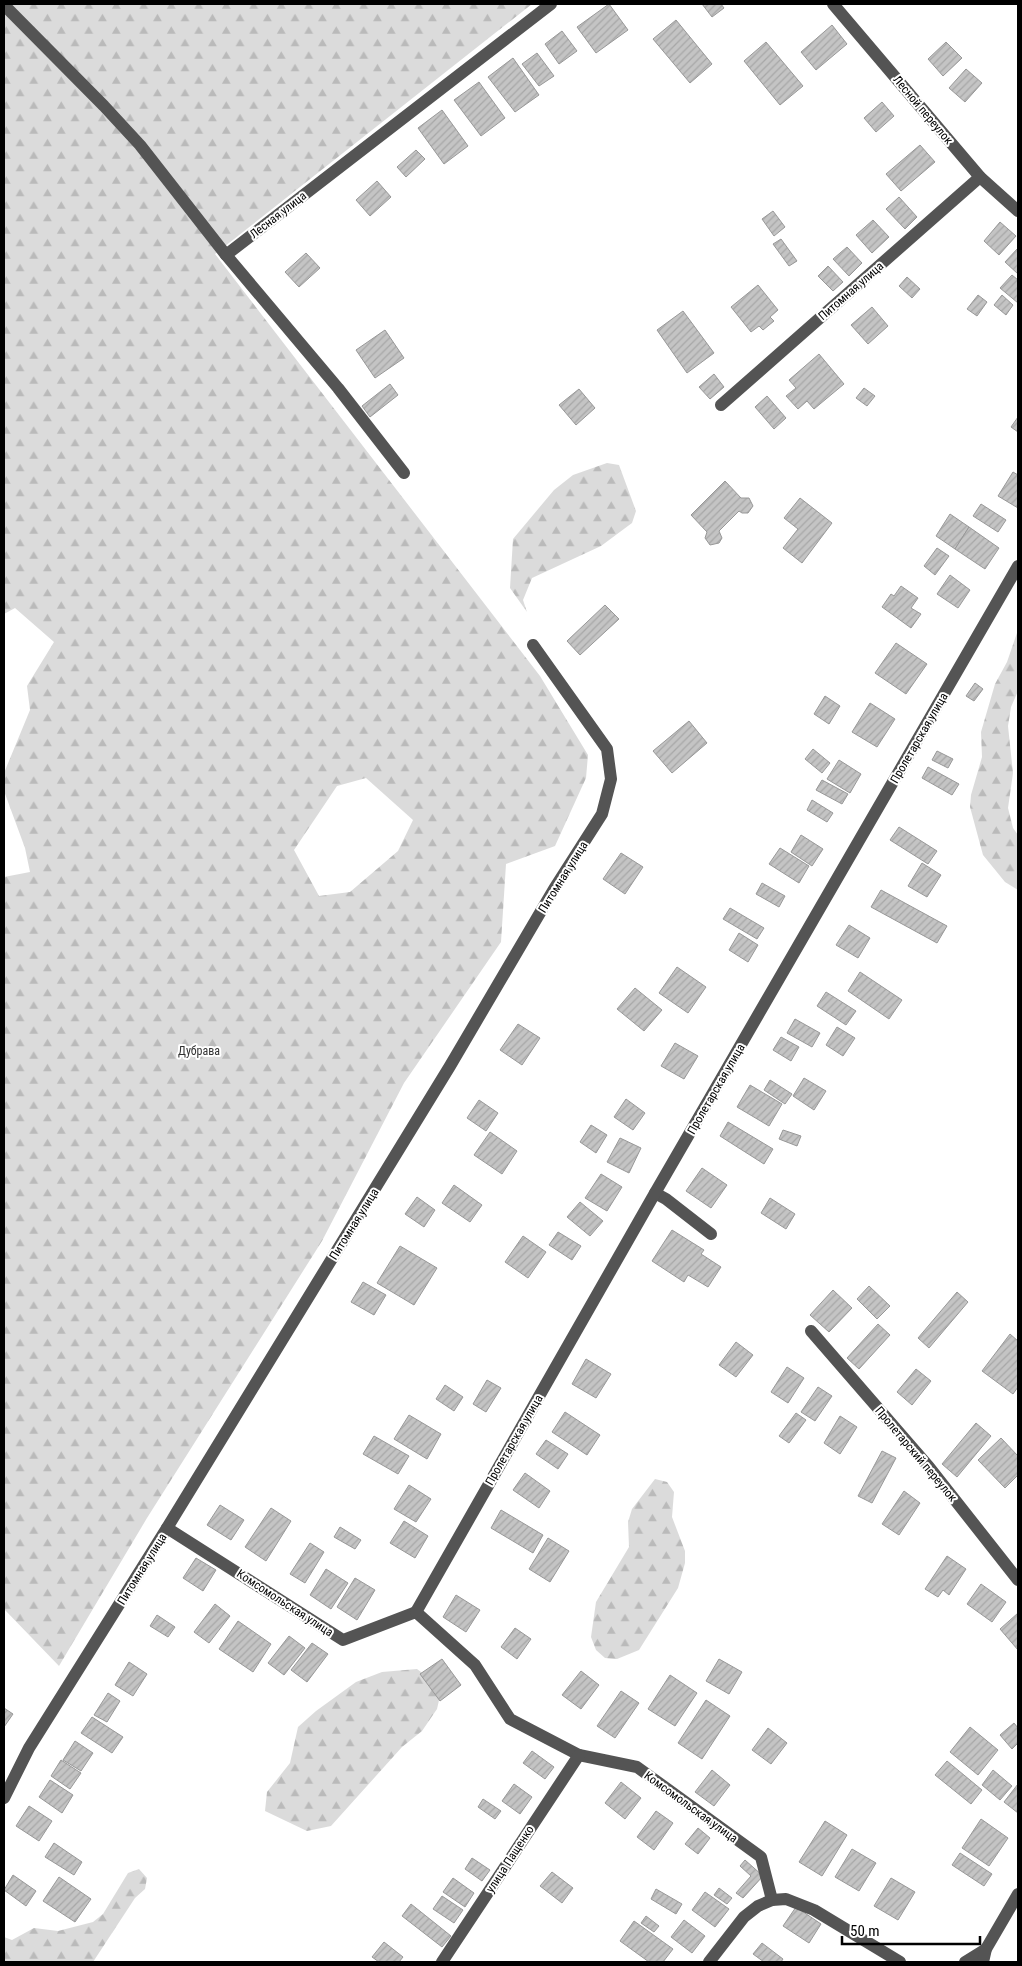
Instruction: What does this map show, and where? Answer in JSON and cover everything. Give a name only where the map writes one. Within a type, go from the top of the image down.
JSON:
[{"type":"street","name":"Лесная улица","points":[[226,255],[551,4]]},
{"type":"street","name":"Лесной переулок","points":[[833,4],[980,177],[1018,211]]},
{"type":"street","points":[[4,5],[140,145],[226,255],[338,388],[404,473]]},
{"type":"street","name":"Питомная улица","points":[[722,405],[980,177]]},
{"type":"street","name":"Пролетарская улица","points":[[416,1612],[655,1193],[1018,566]]},
{"type":"street","name":"Питомная улица","points":[[4,1798],[29,1748],[167,1528],[440,1082],[554,889],[602,814],[611,779],[607,749],[533,645]]},
{"type":"street","points":[[655,1193],[666,1199],[711,1234]]},
{"type":"street","name":"Пролетарский переулок","points":[[811,1331],[929,1467],[1018,1580]]},
{"type":"street","name":"Комсомольская улица","points":[[167,1528],[343,1640],[416,1612],[475,1665],[510,1719],[579,1755],[637,1767],[761,1857],[772,1900]]},
{"type":"street","name":"улица Пащенко","points":[[442,1962],[579,1755]]},
{"type":"street","points":[[982,1962],[986,1949],[1018,1894]]},
{"type":"street","points":[[709,1962],[744,1917],[758,1906],[772,1900],[786,1899],[814,1910],[900,1962]]},
{"type":"street","points":[[964,1962],[986,1949]]},
{"type":"green space","name":"Дубрава","points":[[4,4],[532,4],[215,254],[540,676],[588,755],[586,778],[555,846],[506,864],[501,942],[404,1083],[322,1241],[147,1518],[59,1666],[4,1609],[4,877],[30,872],[25,848],[4,791],[4,773],[30,710],[27,686],[54,642],[15,608],[4,614]],"holes":[[[366,778],[413,820],[398,851],[350,892],[319,896],[294,850],[337,786]]]},
{"type":"green space","points":[[607,463],[619,465],[636,511],[632,523],[601,546],[532,578],[523,600],[527,612],[510,588],[513,539],[554,490],[573,475]]},
{"type":"green space","points":[[1018,630],[1018,691],[1011,707],[1008,726],[1013,773],[1008,808],[1013,828],[1018,835],[1018,890],[1005,882],[983,855],[970,807],[971,795],[982,757],[981,732],[995,684],[1007,662]]},
{"type":"green space","points":[[655,1479],[667,1482],[674,1492],[672,1517],[685,1551],[685,1563],[678,1588],[639,1650],[617,1659],[605,1658],[596,1650],[591,1637],[596,1602],[629,1547],[628,1522],[632,1509]]},
{"type":"green space","points":[[417,1669],[437,1684],[440,1696],[437,1709],[422,1731],[402,1747],[331,1826],[307,1831],[265,1811],[267,1792],[290,1763],[298,1727],[316,1711],[356,1682],[382,1672]]},
{"type":"green space","points":[[139,1869],[147,1878],[145,1889],[135,1898],[93,1962],[4,1962],[4,1937],[12,1940],[34,1928],[58,1931],[93,1922],[103,1914],[128,1873]]},
{"type":"building","points":[[609,4],[628,30],[596,53],[577,27]]},
{"type":"building","points":[[702,4],[721,4],[724,8],[712,17]]},
{"type":"building","points":[[676,20],[712,64],[690,83],[653,39]]},
{"type":"building","points":[[832,25],[847,44],[816,70],[801,52]]},
{"type":"building","points":[[562,31],[577,51],[559,64],[545,44]]},
{"type":"building","points":[[766,42],[803,86],[780,105],[744,61]]},
{"type":"building","points":[[946,42],[962,58],[943,76],[928,59]]},
{"type":"building","points":[[537,53],[554,76],[539,86],[522,64]]},
{"type":"building","points":[[513,58],[539,95],[515,112],[488,77]]},
{"type":"building","points":[[966,69],[982,83],[965,102],[949,88]]},
{"type":"building","points":[[479,82],[505,118],[481,136],[454,100]]},
{"type":"building","points":[[882,102],[894,116],[876,132],[864,118]]},
{"type":"building","points":[[442,110],[468,146],[444,164],[418,128]]},
{"type":"building","points":[[920,145],[935,162],[901,191],[886,174]]},
{"type":"building","points":[[416,150],[425,159],[406,177],[397,167]]},
{"type":"building","points":[[377,181],[391,197],[370,216],[356,200]]},
{"type":"building","points":[[899,197],[917,217],[905,229],[886,209]]},
{"type":"building","points":[[773,211],[785,227],[774,236],[762,219]]},
{"type":"building","points":[[873,220],[889,237],[872,253],[856,235]]},
{"type":"building","points":[[1000,222],[1016,236],[999,255],[984,241]]},
{"type":"building","points":[[781,239],[797,261],[789,266],[773,244]]},
{"type":"building","points":[[847,247],[862,263],[849,276],[833,259]]},
{"type":"building","points":[[1018,248],[1018,274],[1005,262]]},
{"type":"building","points":[[306,253],[320,268],[299,287],[285,272]]},
{"type":"building","points":[[828,266],[843,282],[833,291],[818,276]]},
{"type":"building","points":[[1012,275],[1018,280],[1018,303],[1000,288]]},
{"type":"building","points":[[907,277],[920,289],[912,298],[899,286]]},
{"type":"building","points":[[758,285],[778,310],[770,317],[774,321],[763,330],[759,326],[751,332],[731,307]]},
{"type":"building","points":[[978,295],[987,302],[977,316],[967,309]]},
{"type":"building","points":[[1002,295],[1013,305],[1006,315],[994,305]]},
{"type":"building","points":[[872,307],[888,326],[868,344],[851,325]]},
{"type":"building","points":[[683,311],[714,353],[687,373],[657,330]]},
{"type":"building","points":[[385,330],[404,358],[375,378],[356,350]]},
{"type":"building","points":[[819,354],[844,384],[814,409],[807,401],[798,409],[786,396],[796,388],[789,380]]},
{"type":"building","points":[[714,374],[724,387],[710,399],[699,387]]},
{"type":"building","points":[[390,384],[398,395],[370,417],[362,406]]},
{"type":"building","points":[[864,388],[875,396],[867,406],[856,398]]},
{"type":"building","points":[[579,389],[595,408],[576,425],[559,405]]},
{"type":"building","points":[[767,396],[786,418],[774,429],[755,407]]},
{"type":"building","points":[[1018,417],[1018,432],[1011,427]]},
{"type":"building","points":[[1013,472],[1018,475],[1018,508],[998,496]]},
{"type":"building","points":[[725,481],[741,498],[749,498],[753,506],[748,513],[739,511],[719,531],[722,538],[719,543],[710,545],[705,538],[707,532],[691,515]]},
{"type":"building","points":[[800,498],[832,523],[802,563],[783,548],[798,529],[784,518]]},
{"type":"building","points":[[981,504],[1006,520],[998,532],[973,516]]},
{"type":"building","points":[[950,514],[969,527],[955,549],[936,536]]},
{"type":"building","points":[[969,527],[999,548],[985,569],[955,549]]},
{"type":"building","points":[[937,548],[949,556],[935,575],[924,566]]},
{"type":"building","points":[[950,575],[970,590],[958,608],[937,594]]},
{"type":"building","points":[[901,586],[918,598],[911,608],[921,614],[911,628],[882,607],[891,594],[894,596]]},
{"type":"building","points":[[605,605],[619,619],[580,655],[567,641]]},
{"type":"building","points":[[896,643],[927,664],[906,694],[875,673]]},
{"type":"building","points":[[975,683],[983,689],[974,701],[966,696]]},
{"type":"building","points":[[825,696],[840,706],[829,724],[814,714]]},
{"type":"building","points":[[870,703],[895,719],[877,747],[852,732]]},
{"type":"building","points":[[689,721],[707,743],[672,773],[653,751]]},
{"type":"building","points":[[813,749],[830,763],[822,773],[805,759]]},
{"type":"building","points":[[937,751],[953,759],[948,768],[932,760]]},
{"type":"building","points":[[839,760],[861,774],[850,793],[827,779]]},
{"type":"building","points":[[928,767],[959,784],[952,795],[922,778]]},
{"type":"building","points":[[822,780],[848,794],[842,804],[816,790]]},
{"type":"building","points":[[812,800],[833,813],[827,822],[807,810]]},
{"type":"building","points":[[899,827],[937,851],[928,864],[890,840]]},
{"type":"building","points":[[801,835],[823,849],[812,866],[791,852]]},
{"type":"building","points":[[780,848],[809,866],[799,883],[769,864]]},
{"type":"building","points":[[621,853],[643,867],[625,894],[603,879]]},
{"type":"building","points":[[922,863],[941,875],[927,897],[908,886]]},
{"type":"building","points":[[762,883],[785,896],[779,907],[756,894]]},
{"type":"building","points":[[881,890],[947,926],[937,943],[871,907]]},
{"type":"building","points":[[730,908],[764,928],[757,939],[723,919]]},
{"type":"building","points":[[849,925],[870,938],[858,958],[836,945]]},
{"type":"building","points":[[739,933],[758,945],[748,962],[729,950]]},
{"type":"building","points":[[677,967],[706,987],[688,1013],[659,993]]},
{"type":"building","points":[[860,972],[902,1000],[889,1019],[848,991]]},
{"type":"building","points":[[635,988],[662,1010],[644,1031],[617,1009]]},
{"type":"building","points":[[826,992],[856,1011],[846,1025],[817,1006]]},
{"type":"building","points":[[795,1019],[820,1033],[812,1047],[787,1033]]},
{"type":"building","points":[[518,1024],[540,1038],[522,1065],[500,1050]]},
{"type":"building","points":[[837,1027],[855,1038],[843,1056],[826,1045]]},
{"type":"building","points":[[781,1037],[799,1047],[791,1061],[773,1050]]},
{"type":"building","points":[[675,1043],[698,1056],[684,1079],[661,1066]]},
{"type":"building","points":[[804,1078],[826,1091],[814,1110],[793,1096]]},
{"type":"building","points":[[770,1080],[792,1094],[785,1104],[764,1090]]},
{"type":"building","points":[[750,1085],[782,1104],[769,1126],[737,1107]]},
{"type":"building","points":[[626,1099],[645,1113],[633,1130],[614,1117]]},
{"type":"building","points":[[479,1100],[498,1113],[486,1131],[467,1118]]},
{"type":"building","points":[[728,1122],[773,1149],[764,1164],[720,1136]]},
{"type":"building","points":[[591,1125],[607,1135],[596,1153],[580,1142]]},
{"type":"building","points":[[783,1130],[801,1136],[797,1146],[779,1139]]},
{"type":"building","points":[[490,1132],[517,1151],[502,1174],[474,1155]]},
{"type":"building","points":[[620,1138],[641,1148],[629,1173],[607,1162]]},
{"type":"building","points":[[702,1168],[727,1185],[711,1208],[686,1191]]},
{"type":"building","points":[[601,1174],[622,1187],[607,1211],[585,1198]]},
{"type":"building","points":[[454,1185],[482,1205],[470,1222],[442,1203]]},
{"type":"building","points":[[417,1197],[435,1210],[424,1227],[405,1214]]},
{"type":"building","points":[[770,1198],[795,1214],[786,1229],[761,1213]]},
{"type":"building","points":[[580,1202],[603,1221],[590,1236],[567,1217]]},
{"type":"building","points":[[672,1230],[704,1250],[701,1254],[721,1267],[708,1287],[688,1275],[684,1282],[652,1261]]},
{"type":"building","points":[[558,1232],[581,1246],[572,1260],[549,1245]]},
{"type":"building","points":[[523,1236],[546,1252],[528,1278],[505,1262]]},
{"type":"building","points":[[400,1246],[437,1268],[414,1305],[377,1283]]},
{"type":"building","points":[[363,1282],[386,1295],[374,1315],[351,1302]]},
{"type":"building","points":[[869,1286],[890,1306],[877,1319],[857,1299]]},
{"type":"building","points":[[833,1290],[852,1308],[829,1332],[810,1315]]},
{"type":"building","points":[[957,1292],[968,1302],[929,1348],[918,1338]]},
{"type":"building","points":[[878,1324],[890,1335],[859,1369],[847,1358]]},
{"type":"building","points":[[1010,1334],[1018,1341],[1018,1387],[1013,1394],[982,1371]]},
{"type":"building","points":[[736,1342],[753,1355],[736,1377],[719,1365]]},
{"type":"building","points":[[586,1359],[611,1374],[596,1398],[572,1384]]},
{"type":"building","points":[[787,1367],[804,1378],[788,1403],[771,1392]]},
{"type":"building","points":[[916,1369],[931,1381],[912,1405],[897,1392]]},
{"type":"building","points":[[487,1380],[501,1388],[486,1412],[473,1404]]},
{"type":"building","points":[[445,1385],[463,1397],[454,1411],[436,1399]]},
{"type":"building","points":[[818,1387],[832,1396],[815,1421],[801,1412]]},
{"type":"building","points":[[565,1412],[600,1435],[587,1455],[552,1432]]},
{"type":"building","points":[[796,1413],[806,1420],[789,1443],[779,1436]]},
{"type":"building","points":[[409,1415],[441,1434],[427,1459],[394,1439]]},
{"type":"building","points":[[840,1416],[857,1427],[840,1454],[824,1443]]},
{"type":"building","points":[[976,1423],[991,1436],[957,1477],[942,1464]]},
{"type":"building","points":[[374,1436],[409,1456],[398,1474],[363,1454]]},
{"type":"building","points":[[1001,1438],[1018,1456],[1018,1475],[1005,1488],[978,1460]]},
{"type":"building","points":[[546,1440],[568,1454],[558,1469],[536,1454]]},
{"type":"building","points":[[882,1451],[896,1458],[872,1503],[858,1496]]},
{"type":"building","points":[[525,1473],[550,1491],[539,1508],[513,1490]]},
{"type":"building","points":[[409,1485],[431,1499],[416,1522],[394,1509]]},
{"type":"building","points":[[904,1491],[920,1503],[899,1535],[882,1524]]},
{"type":"building","points":[[220,1505],[244,1520],[231,1540],[207,1525]]},
{"type":"building","points":[[271,1508],[291,1521],[266,1561],[245,1547]]},
{"type":"building","points":[[501,1510],[543,1535],[533,1553],[491,1528]]},
{"type":"building","points":[[404,1521],[428,1536],[415,1558],[390,1543]]},
{"type":"building","points":[[340,1527],[361,1540],[355,1549],[334,1537]]},
{"type":"building","points":[[548,1538],[569,1551],[550,1582],[529,1569]]},
{"type":"building","points":[[310,1543],[324,1552],[305,1583],[290,1574]]},
{"type":"building","points":[[947,1556],[966,1569],[949,1595],[943,1590],[938,1597],[925,1589]]},
{"type":"building","points":[[196,1558],[216,1570],[203,1591],[183,1578]]},
{"type":"building","points":[[326,1569],[348,1583],[331,1609],[310,1595]]},
{"type":"building","points":[[355,1578],[375,1590],[357,1620],[337,1607]]},
{"type":"building","points":[[981,1584],[1006,1602],[992,1622],[967,1604]]},
{"type":"building","points":[[456,1595],[480,1610],[466,1632],[443,1617]]},
{"type":"building","points":[[215,1604],[230,1616],[209,1643],[194,1632]]},
{"type":"building","points":[[1018,1613],[1018,1650],[1000,1629]]},
{"type":"building","points":[[157,1615],[175,1627],[168,1637],[150,1626]]},
{"type":"building","points":[[238,1621],[271,1644],[253,1672],[219,1649]]},
{"type":"building","points":[[515,1628],[531,1639],[517,1659],[501,1647]]},
{"type":"building","points":[[289,1636],[305,1648],[284,1675],[268,1663]]},
{"type":"building","points":[[312,1643],[328,1654],[307,1682],[291,1670]]},
{"type":"building","points":[[442,1659],[461,1685],[440,1701],[420,1674]]},
{"type":"building","points":[[719,1659],[742,1672],[729,1694],[706,1681]]},
{"type":"building","points":[[129,1662],[147,1674],[133,1696],[115,1685]]},
{"type":"building","points":[[581,1671],[599,1685],[581,1709],[562,1695]]},
{"type":"building","points":[[670,1675],[697,1693],[675,1726],[648,1709]]},
{"type":"building","points":[[621,1691],[639,1703],[615,1738],[597,1726]]},
{"type":"building","points":[[108,1693],[120,1701],[107,1722],[94,1715]]},
{"type":"building","points":[[706,1700],[730,1716],[702,1759],[678,1743]]},
{"type":"building","points":[[4,1708],[13,1714],[4,1727]]},
{"type":"building","points":[[92,1717],[123,1737],[112,1753],[81,1733]]},
{"type":"building","points":[[1014,1723],[1018,1728],[1018,1743],[1012,1749],[1000,1735]]},
{"type":"building","points":[[970,1727],[998,1750],[978,1775],[950,1752]]},
{"type":"building","points":[[768,1728],[787,1743],[771,1764],[752,1750]]},
{"type":"building","points":[[75,1741],[93,1753],[81,1771],[63,1760]]},
{"type":"building","points":[[532,1751],[554,1767],[545,1779],[523,1763]]},
{"type":"building","points":[[61,1760],[81,1773],[70,1789],[51,1776]]},
{"type":"building","points":[[947,1761],[982,1790],[971,1804],[935,1775]]},
{"type":"building","points":[[712,1770],[730,1785],[714,1806],[695,1792]]},
{"type":"building","points":[[993,1770],[1012,1786],[1000,1800],[982,1785]]},
{"type":"building","points":[[50,1780],[73,1795],[62,1813],[39,1797]]},
{"type":"building","points":[[621,1782],[641,1798],[625,1819],[605,1803]]},
{"type":"building","points":[[514,1784],[532,1797],[520,1814],[502,1801]]},
{"type":"building","points":[[1018,1784],[1018,1813],[1004,1802]]},
{"type":"building","points":[[483,1799],[501,1811],[495,1819],[478,1807]]},
{"type":"building","points":[[29,1806],[52,1821],[39,1841],[16,1826]]},
{"type":"building","points":[[656,1811],[673,1823],[654,1850],[637,1837]]},
{"type":"building","points":[[981,1819],[1008,1838],[989,1866],[962,1848]]},
{"type":"building","points":[[825,1821],[847,1835],[822,1876],[799,1862]]},
{"type":"building","points":[[698,1828],[710,1838],[698,1854],[685,1844]]},
{"type":"building","points":[[54,1843],[82,1862],[74,1875],[45,1857]]},
{"type":"building","points":[[852,1849],[876,1863],[859,1891],[835,1877]]},
{"type":"building","points":[[960,1853],[992,1874],[984,1886],[952,1865]]},
{"type":"building","points":[[472,1858],[490,1870],[482,1881],[465,1869]]},
{"type":"building","points":[[745,1860],[763,1876],[743,1898],[736,1893],[751,1876],[740,1866]]},
{"type":"building","points":[[552,1872],[573,1888],[562,1903],[540,1886]]},
{"type":"building","points":[[13,1875],[36,1891],[26,1906],[4,1890]]},
{"type":"building","points":[[59,1877],[91,1899],[75,1922],[43,1901]]},
{"type":"building","points":[[453,1878],[474,1893],[465,1907],[443,1892]]},
{"type":"building","points":[[891,1878],[915,1892],[898,1920],[874,1906]]},
{"type":"building","points":[[719,1888],[732,1898],[727,1904],[714,1895]]},
{"type":"building","points":[[656,1889],[682,1904],[676,1914],[651,1899]]},
{"type":"building","points":[[705,1892],[729,1909],[715,1927],[692,1910]]},
{"type":"building","points":[[442,1896],[463,1910],[454,1923],[433,1909]]},
{"type":"building","points":[[411,1904],[451,1936],[442,1947],[402,1916]]},
{"type":"building","points":[[796,1907],[821,1924],[809,1943],[783,1926]]},
{"type":"building","points":[[646,1916],[659,1926],[654,1932],[641,1923]]},
{"type":"building","points":[[684,1920],[705,1936],[692,1953],[671,1937]]},
{"type":"building","points":[[634,1921],[673,1949],[663,1962],[649,1962],[620,1941]]},
{"type":"building","points":[[384,1942],[403,1957],[399,1962],[379,1962],[372,1957]]},
{"type":"building","points":[[762,1943],[783,1959],[781,1962],[764,1962],[753,1954]]}]
